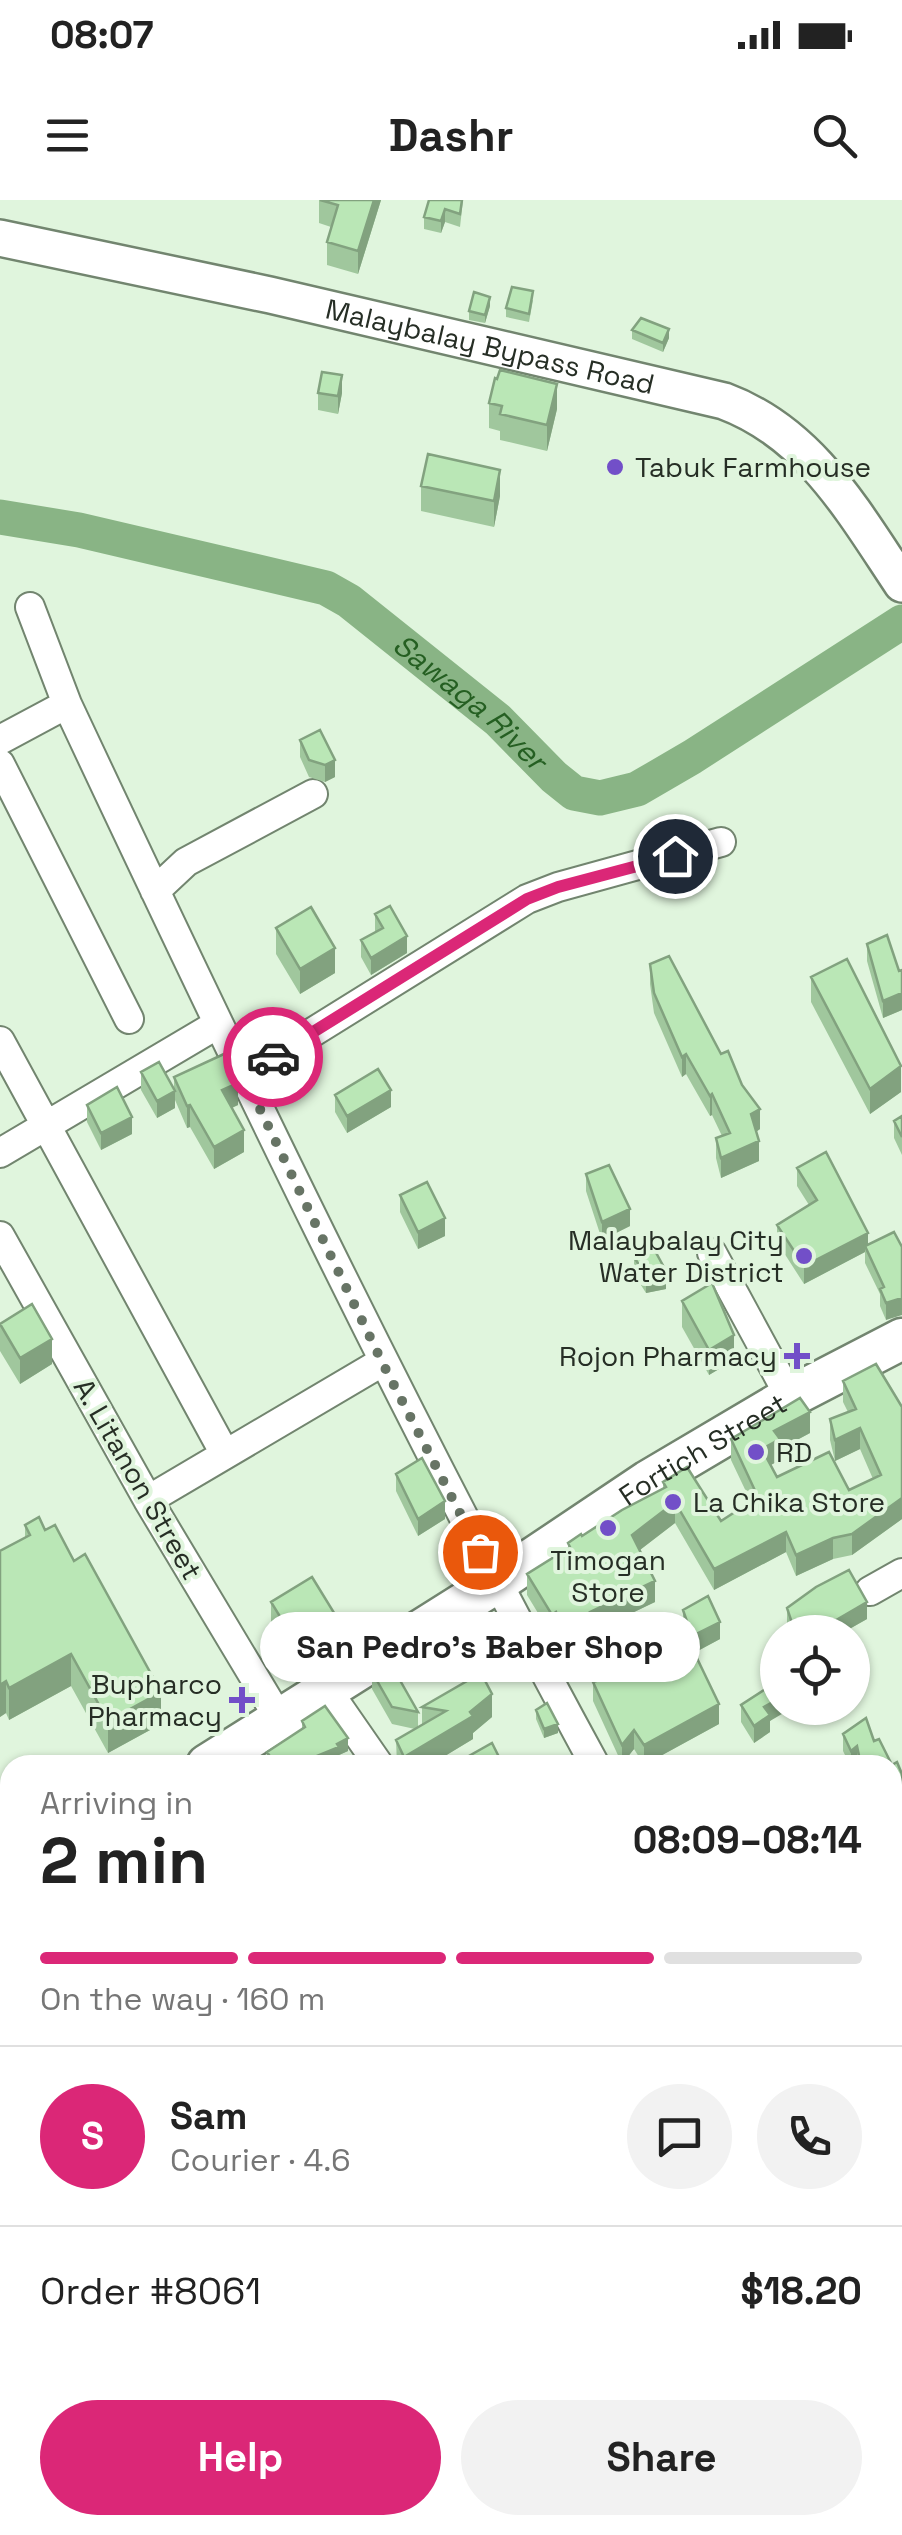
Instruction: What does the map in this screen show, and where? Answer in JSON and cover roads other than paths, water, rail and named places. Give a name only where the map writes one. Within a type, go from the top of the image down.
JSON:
[{"type":"highway","name":"Fortich Street","points":[[223,1755],[496,1583],[648,1481],[790,1398],[900,1343]]},
{"type":"main road","name":"Malaybalay Bypass Road","points":[[0,238],[270,295],[750,410],[789,436],[815,462],[902,584]]},
{"type":"street","points":[[30,607],[68,704],[155,891],[382,1362],[591,1755]]},
{"type":"street","points":[[0,740],[68,704]]},
{"type":"street","points":[[0,764],[129,1020]]},
{"type":"street","points":[[155,891],[186,862],[313,794]]},
{"type":"street","points":[[244,1076],[527,899],[721,842]]},
{"type":"street","points":[[0,1153],[218,1024]]},
{"type":"street","points":[[0,1041],[225,1454]]},
{"type":"street","name":"A. Litanon Street","points":[[0,1236],[148,1500],[280,1720]]},
{"type":"street","points":[[712,1253],[790,1398]]},
{"type":"street","points":[[148,1500],[382,1362]]},
{"type":"street","points":[[870,1591],[902,1573]]},
{"type":"street","points":[[327,1690],[372,1755]]},
{"type":"waterway","name":"Sawaga River","points":[[0,517],[79,530],[326,588],[349,601],[498,720],[574,793],[600,798],[637,789],[692,757],[902,622]]},
{"type":"place","name":"Tabuk Farmhouse","points":[[615,467]]},
{"type":"place","name":"Malaybalay City Water District","points":[[804,1256]]},
{"type":"place","name":"Rojon Pharmacy","points":[[797,1356]]},
{"type":"place","name":"RD","points":[[756,1452]]},
{"type":"place","name":"La Chika Store","points":[[673,1502]]},
{"type":"place","name":"Timogan Store","points":[[608,1528]]},
{"type":"place","name":"San Pedro's Baber Shop","points":[[480,1552]]},
{"type":"place","name":"Bupharco Pharmacy","points":[[242,1700]]}]
